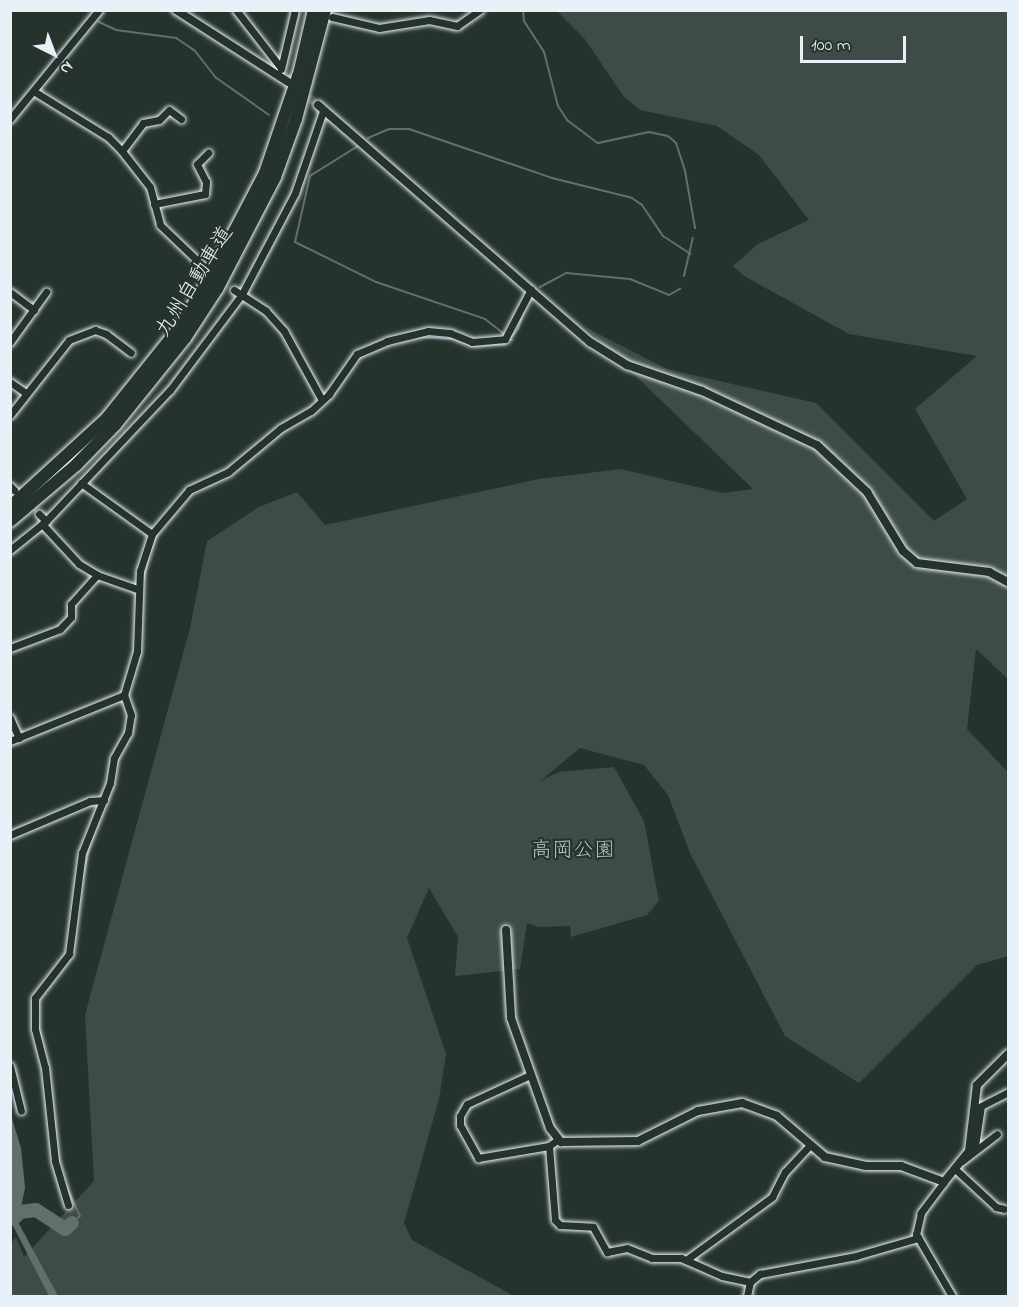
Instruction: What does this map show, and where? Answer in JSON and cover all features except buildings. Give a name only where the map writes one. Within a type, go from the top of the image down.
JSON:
[{"type":"highway","name":"九州自動車道","points":[[10,507],[107,418],[176,332],[208,282],[265,172],[297,81],[314,10]]},
{"type":"highway","name":"九州自動車道","points":[[10,521],[115,425],[157,374],[218,289],[275,177],[329,14]]},
{"type":"street","points":[[10,119],[35,92],[99,10]]},
{"type":"street","points":[[236,10],[288,82]]},
{"type":"street","points":[[280,71],[296,10]]},
{"type":"street","points":[[329,14],[379,28],[429,20],[458,26],[480,10]]},
{"type":"street","points":[[177,11],[280,71]]},
{"type":"street","points":[[35,92],[108,137],[122,151],[150,187],[160,225],[206,269]]},
{"type":"street","points":[[10,104],[18,111]]},
{"type":"street","points":[[10,550],[44,523],[170,390],[242,294],[295,193],[321,108],[590,342],[627,366],[702,391],[817,445],[867,492],[903,551],[917,563],[989,572],[1008,582]]},
{"type":"street","points":[[122,151],[143,123],[159,120],[169,110],[181,119]]},
{"type":"street","points":[[154,204],[205,194],[206,182],[197,164],[208,153]]},
{"type":"street","points":[[68,1205],[55,1161],[45,1068],[35,1029],[35,998],[69,954],[82,853],[104,800],[114,758],[128,733],[131,716],[124,695],[137,651],[137,589],[152,534],[189,490],[228,472],[322,400],[357,354],[387,341],[428,331],[450,333],[472,342],[505,339],[511,333],[524,296],[531,289]]},
{"type":"street","points":[[234,290],[266,311],[284,331],[322,400]]},
{"type":"street","points":[[10,292],[34,310]]},
{"type":"street","points":[[10,342],[46,292]]},
{"type":"street","points":[[10,415],[69,340],[95,330],[106,334],[131,353]]},
{"type":"street","points":[[10,382],[27,393]]},
{"type":"street","points":[[81,483],[152,534]]},
{"type":"street","points":[[39,514],[79,564],[97,575],[137,589]]},
{"type":"street","points":[[10,648],[60,629],[71,617],[71,604],[97,575]]},
{"type":"street","points":[[10,741],[124,695]]},
{"type":"street","points":[[10,718],[19,738]]},
{"type":"street","points":[[10,835],[90,801],[104,800]]},
{"type":"street","points":[[506,930],[511,1018],[553,1143],[555,1220],[560,1225],[593,1227],[607,1252],[627,1248],[652,1258],[686,1260],[722,1276],[750,1281]]},
{"type":"street","points":[[969,1150],[976,1085],[1008,1054]]},
{"type":"street","points":[[10,1066],[21,1111]]},
{"type":"street","points":[[530,1075],[467,1104],[460,1116],[460,1125],[478,1158],[553,1143],[638,1141],[698,1111],[742,1103],[777,1116],[825,1157],[847,1164],[901,1166],[944,1182]]},
{"type":"street","points":[[952,1296],[918,1238],[916,1224],[921,1213],[944,1182],[969,1150],[975,1146],[981,1106],[1008,1092]]},
{"type":"street","points":[[957,1166],[997,1134]]},
{"type":"street","points":[[686,1260],[772,1197],[793,1160],[810,1145]]},
{"type":"street","points":[[957,1166],[996,1208],[1004,1209]]},
{"type":"street","points":[[747,1296],[750,1281],[760,1274],[856,1256],[918,1238]]},
{"type":"green space","name":"高岡公園","points":[[557,11],[1008,11],[1008,679],[976,649],[967,729],[1008,772],[1008,956],[977,965],[859,1083],[785,1036],[690,853],[668,795],[644,765],[580,748],[540,781],[559,772],[614,767],[644,821],[659,901],[647,915],[571,937],[570,926],[539,927],[527,923],[520,969],[455,976],[458,937],[429,888],[407,938],[446,1054],[439,1099],[404,1223],[412,1240],[514,1296],[11,1296],[11,1244],[16,1237],[24,1257],[94,1181],[85,1015],[190,628],[207,541],[259,507],[297,492],[325,525],[539,479],[621,469],[722,493],[753,489],[585,327],[667,369],[816,403],[934,521],[967,499],[915,409],[977,356],[849,334],[744,276],[733,266],[758,244],[809,220],[759,155],[717,126],[640,110],[624,97],[584,38]]},
{"type":"shaded area","points":[[10,1112],[21,1148],[25,1188],[18,1222],[58,1296],[49,1296],[11,1222]]},
{"type":"waterway","points":[[523,10],[524,21],[544,52],[558,106],[567,120],[598,143],[649,132],[668,136],[676,143],[685,171],[695,228]]},
{"type":"waterway","points":[[99,22],[116,30],[176,38],[195,51],[215,77],[269,115]]},
{"type":"waterway","points":[[368,138],[389,129],[409,129],[552,178],[632,198],[642,205],[663,236],[691,254]]},
{"type":"waterway","points":[[358,146],[310,176],[295,242],[376,282],[485,319],[512,340]]},
{"type":"waterway","points":[[684,276],[693,238]]},
{"type":"waterway","points":[[540,287],[566,273],[630,279],[669,295],[680,289]]},
{"type":"waterway","points":[[418,337],[454,339],[472,346],[505,344],[518,329],[525,308]]},
{"type":"waterway","points":[[270,441],[287,428]]},
{"type":"waterway","points":[[143,584],[150,552],[160,529]]},
{"type":"waterway","points":[[116,764],[121,752]]},
{"type":"waterway","points":[[81,886],[90,844],[114,781]]},
{"type":"waterway","points":[[73,948],[75,936]]},
{"type":"waterway","points":[[62,969],[71,957]]},
{"type":"waterway","points":[[38,1021],[43,1048]]},
{"type":"waterway","points":[[54,1118],[59,1163]]},
{"type":"waterway","points":[[66,1186],[80,1216],[72,1223]]},
{"type":"waterway","points":[[13,1219],[20,1212],[36,1210],[65,1229],[72,1223]]},
{"type":"tunnel","points":[[299,90],[318,105]]}]
